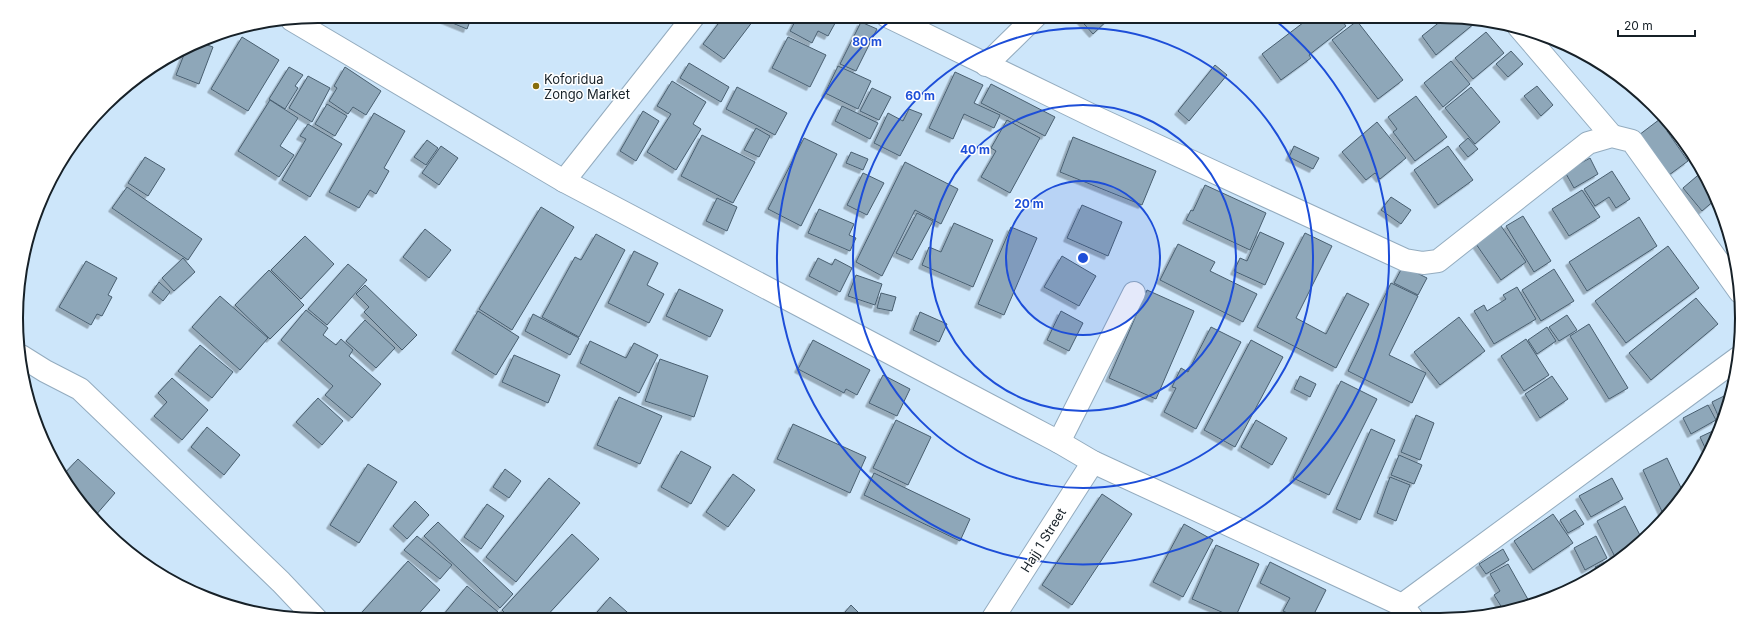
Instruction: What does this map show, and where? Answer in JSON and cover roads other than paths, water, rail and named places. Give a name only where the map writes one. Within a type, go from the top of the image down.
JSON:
[{"type":"street","points":[[564,181],[688,23]]},
{"type":"street","points":[[901,23],[986,65],[1404,260],[1423,263],[1438,261],[1588,144],[1612,136],[1632,141],[1732,281]]},
{"type":"street","points":[[986,65],[1029,23]]},
{"type":"street","points":[[299,24],[564,181],[1059,442],[1092,462],[1407,611],[1731,363]]},
{"type":"street","points":[[1527,36],[1612,136]]},
{"type":"street","points":[[1059,442],[1134,294]]},
{"type":"street","points":[[26,359],[80,389],[281,582],[310,613]]},
{"type":"street","name":"Hajj 1 Street","points":[[996,613],[1092,462]]},
{"type":"place","name":"Koforidua Zongo Market","points":[[536,86]]}]
